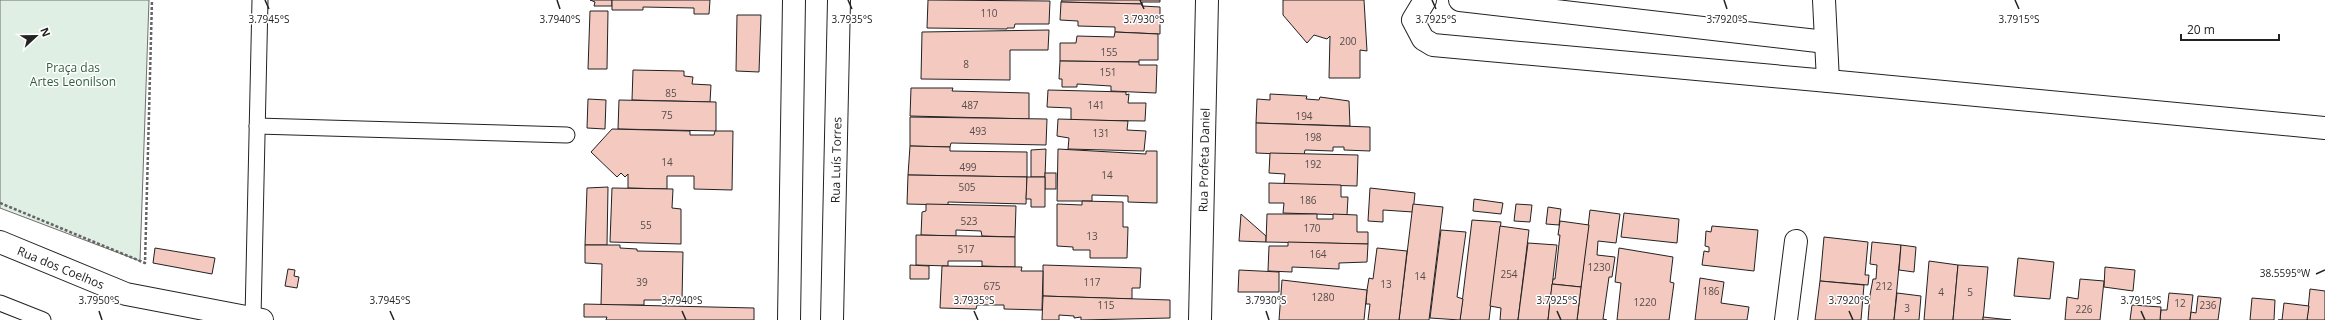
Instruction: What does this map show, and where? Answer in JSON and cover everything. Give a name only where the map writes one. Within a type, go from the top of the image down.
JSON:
[{"type":"street","points":[[788,320],[794,0]]},
{"type":"street","name":"Rua Luís Torres","points":[[832,320],[839,0]]},
{"type":"street","name":"Rua Profeta Daniel","points":[[1200,320],[1207,0]]},
{"type":"street","points":[[1425,0],[1413,20],[1423,39],[1433,45],[2325,128]]},
{"type":"street","points":[[1460,0],[1826,42]]},
{"type":"street","points":[[1824,0],[1828,81]]},
{"type":"street","points":[[1786,320],[1796,241]]},
{"type":"street","name":"Rua dos Coelhos","points":[[0,242],[126,294],[258,319]]},
{"type":"lane","points":[[258,319],[257,126],[260,0]]},
{"type":"lane","points":[[257,126],[567,135]]},
{"type":"lane","points":[[0,303],[43,320]]},
{"type":"path","points":[[0,203],[145,264],[152,0]]},
{"type":"green space","name":"Praça das Artes Leonilson","points":[[0,0],[149,0],[140,261],[0,208]]},
{"type":"building","points":[[590,0],[612,0],[612,6],[594,6],[595,2]]},
{"type":"building","points":[[612,0],[710,0],[709,14],[694,14],[694,8],[643,7],[643,10],[612,10]]},
{"type":"building","points":[[928,0],[1050,1],[1049,24],[1015,24],[1014,28],[1007,29],[927,28]]},
{"type":"building","points":[[1062,0],[1160,0],[1160,2],[1142,2],[1142,4],[1061,2]]},
{"type":"building","points":[[1283,0],[1364,0],[1367,51],[1360,50],[1360,78],[1329,78],[1330,36],[1327,39],[1314,35],[1307,43],[1283,15]]},
{"type":"building","points":[[1061,2],[1142,4],[1142,6],[1160,7],[1160,34],[1115,32],[1115,27],[1078,26],[1078,21],[1060,20]]},
{"type":"building","points":[[590,11],[608,11],[607,69],[588,69]]},
{"type":"building","points":[[737,15],[761,15],[759,72],[736,71]]},
{"type":"building","points":[[1049,30],[1048,50],[1010,50],[1010,80],[921,79],[922,32]]},
{"type":"building","points":[[1115,32],[1158,34],[1158,60],[1139,60],[1139,62],[1060,61],[1060,43],[1076,43],[1077,36],[1114,37]]},
{"type":"building","points":[[1060,61],[1139,62],[1139,65],[1157,65],[1156,93],[1111,91],[1111,86],[1077,84],[1077,87],[1062,87],[1062,79],[1059,79]]},
{"type":"building","points":[[633,70],[684,71],[684,76],[693,77],[692,84],[711,85],[710,102],[632,100]]},
{"type":"building","points":[[911,88],[953,88],[952,91],[1029,93],[1029,119],[910,116]]},
{"type":"building","points":[[1048,90],[1126,92],[1126,95],[1129,94],[1128,103],[1146,103],[1145,121],[1071,120],[1071,108],[1047,107]]},
{"type":"building","points":[[1270,94],[1307,96],[1306,99],[1319,100],[1320,97],[1349,101],[1350,126],[1256,123],[1257,99],[1270,100]]},
{"type":"building","points":[[588,99],[606,100],[605,129],[587,128]]},
{"type":"building","points":[[619,100],[716,102],[716,131],[618,129]]},
{"type":"building","points":[[910,117],[1047,119],[1046,145],[951,143],[950,147],[910,146]]},
{"type":"building","points":[[1058,119],[1128,121],[1127,130],[1146,131],[1144,151],[1068,149],[1069,138],[1057,136]]},
{"type":"building","points":[[1256,123],[1370,127],[1370,151],[1344,150],[1344,147],[1333,147],[1333,151],[1305,150],[1304,155],[1256,153]]},
{"type":"building","points":[[612,129],[690,131],[690,135],[714,135],[715,131],[733,131],[732,190],[694,189],[694,176],[667,176],[667,189],[628,188],[628,174],[625,177],[621,173],[617,177],[591,152]]},
{"type":"building","points":[[910,146],[950,147],[950,151],[1027,152],[1027,177],[908,175]]},
{"type":"building","points":[[1046,149],[1045,177],[1031,177],[1031,150]]},
{"type":"building","points":[[1058,149],[1146,154],[1146,151],[1157,151],[1157,203],[1128,202],[1128,196],[1092,195],[1092,201],[1057,201]]},
{"type":"building","points":[[1270,153],[1358,155],[1357,186],[1284,184],[1285,174],[1269,173]]},
{"type":"building","points":[[1045,173],[1056,173],[1056,189],[1045,189]]},
{"type":"building","points":[[908,175],[1027,177],[1026,204],[948,202],[948,205],[907,204]]},
{"type":"building","points":[[1027,177],[1045,177],[1045,207],[1031,207],[1031,199],[1026,199]]},
{"type":"building","points":[[1269,183],[1341,185],[1341,197],[1348,197],[1347,215],[1283,213],[1284,203],[1269,203]]},
{"type":"building","points":[[608,187],[607,245],[585,245],[587,188]]},
{"type":"building","points":[[612,188],[673,189],[672,208],[681,209],[681,244],[610,242]]},
{"type":"building","points":[[1370,188],[1415,193],[1413,212],[1383,210],[1383,222],[1368,221]]},
{"type":"building","points":[[1474,199],[1503,203],[1501,214],[1473,211]]},
{"type":"building","points":[[1082,201],[1123,202],[1123,227],[1128,227],[1127,258],[1090,258],[1090,250],[1073,250],[1073,247],[1057,246],[1057,204],[1082,205]]},
{"type":"building","points":[[926,204],[1016,206],[1015,237],[982,236],[981,231],[956,230],[956,236],[921,235],[922,212],[926,211]]},
{"type":"building","points":[[1413,204],[1443,207],[1429,320],[1399,320]]},
{"type":"building","points":[[1516,204],[1532,205],[1530,222],[1514,221]]},
{"type":"building","points":[[1548,207],[1561,209],[1559,225],[1546,224]]},
{"type":"building","points":[[1590,210],[1620,214],[1616,243],[1598,241],[1597,255],[1615,257],[1612,277],[1609,277],[1603,319],[1607,320],[1577,320]]},
{"type":"building","points":[[1624,213],[1679,219],[1677,243],[1621,237]]},
{"type":"building","points":[[1241,214],[1266,236],[1266,242],[1239,241]]},
{"type":"building","points":[[1267,214],[1317,214],[1317,219],[1333,219],[1333,214],[1357,215],[1357,232],[1368,232],[1368,244],[1266,242]]},
{"type":"building","points":[[1472,220],[1501,222],[1489,320],[1460,320]]},
{"type":"building","points":[[1560,221],[1589,225],[1581,287],[1552,284],[1553,279],[1555,279],[1560,235],[1558,235]]},
{"type":"building","points":[[1500,226],[1529,230],[1518,320],[1500,320],[1501,308],[1490,306]]},
{"type":"building","points":[[1712,226],[1758,230],[1754,271],[1702,265],[1704,251],[1709,252],[1709,247],[1705,246],[1706,231],[1711,232]]},
{"type":"building","points":[[1441,230],[1466,232],[1457,297],[1463,299],[1460,320],[1430,318]]},
{"type":"building","points":[[916,235],[1015,237],[1015,267],[982,266],[982,261],[948,261],[948,266],[916,265]]},
{"type":"building","points":[[1824,237],[1868,242],[1865,275],[1869,275],[1868,285],[1820,281]]},
{"type":"building","points":[[1288,242],[1368,244],[1367,262],[1339,263],[1339,269],[1292,267],[1292,272],[1268,271],[1269,246],[1288,246]]},
{"type":"building","points":[[1872,242],[1901,245],[1894,320],[1868,320],[1870,295],[1873,279],[1876,279],[1877,265],[1870,264]]},
{"type":"building","points":[[1528,243],[1557,245],[1548,320],[1518,320]]},
{"type":"building","points":[[585,245],[620,245],[620,248],[637,249],[637,251],[683,252],[682,300],[644,300],[644,305],[601,305],[602,264],[585,263]]},
{"type":"building","points":[[1901,245],[1916,247],[1914,272],[1899,270]]},
{"type":"building","points":[[155,248],[215,258],[212,274],[153,263]]},
{"type":"building","points":[[1377,248],[1407,251],[1399,320],[1368,320],[1370,304],[1366,304],[1367,290],[1369,278],[1373,279]]},
{"type":"building","points":[[1619,248],[1673,257],[1670,282],[1674,283],[1669,320],[1617,320],[1621,283],[1615,282]]},
{"type":"building","points":[[2018,258],[2054,262],[2050,299],[2014,296]]},
{"type":"building","points":[[1929,261],[1958,265],[1953,320],[1924,320]]},
{"type":"building","points":[[910,265],[929,266],[929,279],[910,279]]},
{"type":"building","points":[[1043,265],[1141,268],[1140,288],[1132,288],[1132,299],[1043,296]]},
{"type":"building","points":[[1958,265],[1988,267],[1983,320],[1953,320]]},
{"type":"building","points":[[942,266],[1022,267],[1021,271],[1043,271],[1042,310],[1004,309],[1004,305],[977,305],[976,309],[940,308]]},
{"type":"building","points":[[2105,267],[2135,270],[2133,291],[2104,287]]},
{"type":"building","points":[[288,269],[295,270],[294,276],[299,277],[297,288],[285,286]]},
{"type":"building","points":[[1239,270],[1279,272],[1279,292],[1238,292]]},
{"type":"building","points":[[1700,278],[1724,282],[1721,303],[1749,307],[1747,320],[1695,320]]},
{"type":"building","points":[[2080,279],[2104,281],[2100,320],[2065,320],[2067,297],[2078,299]]},
{"type":"building","points":[[1282,280],[1367,290],[1364,320],[1279,320]]},
{"type":"building","points":[[1820,281],[1864,285],[1861,320],[1815,320]]},
{"type":"building","points":[[1552,284],[1581,287],[1577,320],[1548,320]]},
{"type":"building","points":[[2310,289],[2325,291],[2325,320],[2307,320]]},
{"type":"building","points":[[1897,293],[1921,296],[1919,320],[1894,320]]},
{"type":"building","points":[[2169,293],[2193,295],[2190,320],[2160,320],[2161,310],[2167,310]]},
{"type":"building","points":[[1043,296],[1170,300],[1170,318],[1081,320],[1081,317],[1074,318],[1074,316],[1059,315],[1059,320],[1042,320]]},
{"type":"building","points":[[2198,296],[2221,298],[2218,320],[2190,320],[2191,312],[2196,313]]},
{"type":"building","points":[[2252,298],[2275,300],[2274,320],[2250,320]]},
{"type":"building","points":[[2284,303],[2309,306],[2307,320],[2282,320]]},
{"type":"building","points":[[584,304],[754,308],[754,320],[606,320],[607,317],[584,317]]},
{"type":"building","points":[[2132,305],[2161,307],[2160,320],[2130,320]]},
{"type":"building","points":[[1983,317],[2011,320],[1983,320]]}]
